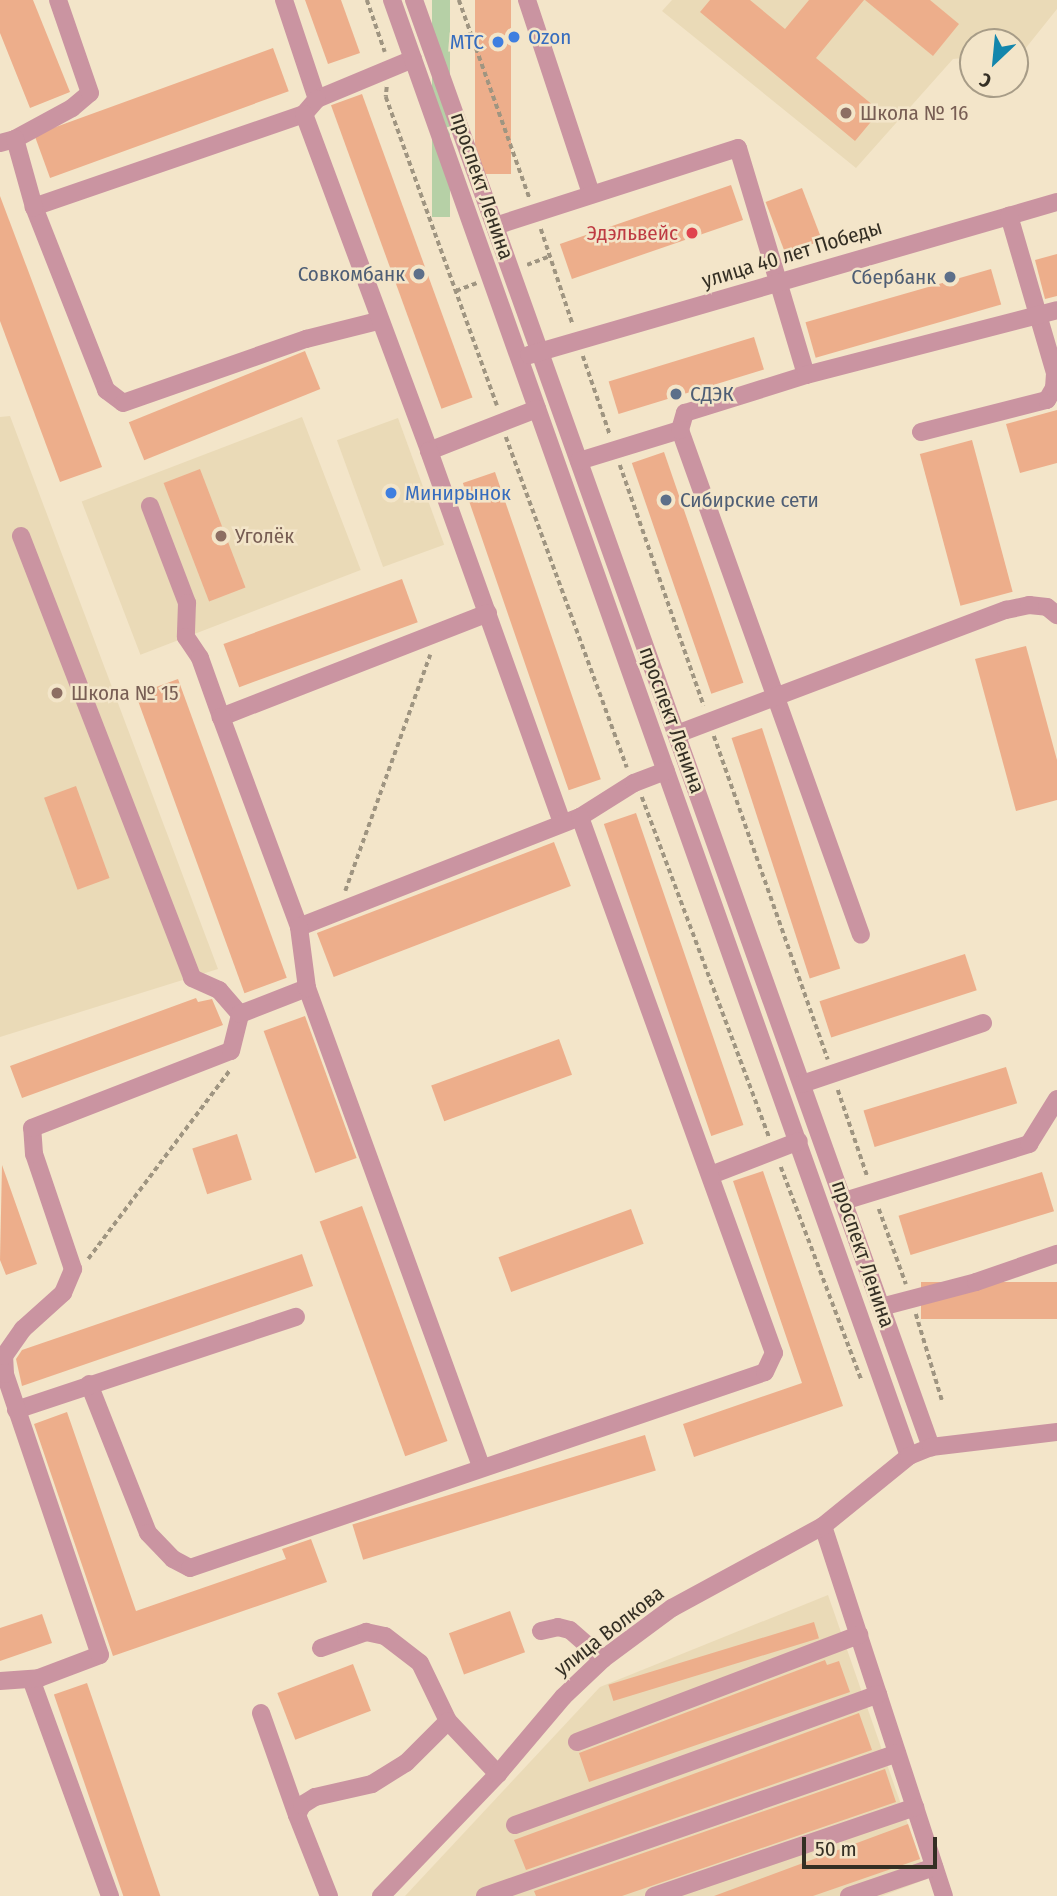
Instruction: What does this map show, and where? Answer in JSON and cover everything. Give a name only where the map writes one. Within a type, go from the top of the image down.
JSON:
[{"type":"street","points":[[58,0],[90,93],[72,108],[7,141],[106,390],[123,403],[306,339],[378,321]]},
{"type":"street","points":[[284,0],[317,99]]},
{"type":"street","name":"проспект Ленина","points":[[392,0],[909,1455]]},
{"type":"street","name":"проспект Ленина","points":[[414,0],[932,1447]]},
{"type":"street","points":[[527,0],[592,193]]},
{"type":"street","points":[[34,207],[304,114],[317,99],[413,59]]},
{"type":"street","points":[[304,114],[378,321],[488,613],[562,823]]},
{"type":"street","points":[[495,226],[738,148],[806,375]]},
{"type":"street","name":"улица 40 лет Победы","points":[[519,358],[1057,202]]},
{"type":"street","points":[[921,432],[1047,400],[1056,373],[1035,315],[1009,216]]},
{"type":"street","points":[[861,935],[680,430],[685,413],[806,375],[1057,310]]},
{"type":"street","points":[[429,451],[537,409]]},
{"type":"street","points":[[579,461],[614,447],[680,430]]},
{"type":"street","points":[[150,506],[187,603],[186,637],[200,658],[299,927],[307,988],[481,1466]]},
{"type":"street","points":[[22,536],[192,978],[219,990],[240,1014]]},
{"type":"street","points":[[677,734],[1006,610],[1029,605],[1047,607],[1057,615]]},
{"type":"street","points":[[221,717],[488,613]]},
{"type":"street","points":[[299,927],[580,817],[634,783],[666,771]]},
{"type":"street","points":[[89,1384],[148,1534],[173,1559],[190,1568],[481,1466],[765,1372],[774,1353],[580,817]]},
{"type":"street","points":[[240,1014],[307,988]]},
{"type":"street","points":[[0,1682],[31,1679],[100,1655],[16,1410],[4,1356],[23,1329],[70,1281],[73,1269],[34,1154],[32,1128],[231,1051],[240,1014]]},
{"type":"street","points":[[802,1084],[983,1023]]},
{"type":"street","points":[[844,1201],[1029,1144],[1057,1099]]},
{"type":"street","points":[[710,1175],[799,1141]]},
{"type":"street","points":[[881,1307],[1057,1254]]},
{"type":"street","points":[[16,1410],[296,1317]]},
{"type":"street","points":[[909,1455],[932,1447],[1057,1432]]},
{"type":"street","name":"улица Волкова","points":[[381,1896],[498,1774],[563,1697],[603,1659],[672,1608],[823,1526],[909,1455]]},
{"type":"street","points":[[823,1526],[944,1896]]},
{"type":"street","points":[[541,1631],[558,1627],[570,1630],[603,1659]]},
{"type":"street","points":[[321,1648],[366,1632],[385,1636],[420,1663],[448,1721],[498,1774]]},
{"type":"street","points":[[576,1742],[859,1636]]},
{"type":"street","points":[[31,1679],[110,1896]]},
{"type":"street","points":[[515,1825],[878,1694]]},
{"type":"street","points":[[261,1713],[328,1896]]},
{"type":"street","points":[[297,1815],[315,1797],[372,1784],[406,1763],[448,1721]]},
{"type":"street","points":[[485,1896],[897,1753]]},
{"type":"street","points":[[657,1895],[915,1807]]},
{"type":"street","points":[[849,1896],[934,1867]]},
{"type":"path","points":[[367,0],[390,69],[386,97],[502,422],[634,783],[647,804],[862,1381]]},
{"type":"path","points":[[460,0],[834,1075],[911,1299],[942,1400]]},
{"type":"path","points":[[339,910],[438,633]]},
{"type":"path","points":[[70,1281],[229,1076],[231,1051]]},
{"type":"shaded area","name":"Школа № 16","points":[[672,0],[1057,0],[1057,9],[1029,44],[1029,28],[959,28],[959,58],[953,59],[856,168],[662,11]]},
{"type":"shaded area","name":"Школа № 15","points":[[10,416],[218,969],[0,1037],[0,417]]},
{"type":"shaded area","name":"Уголёк","points":[[302,417],[361,570],[140,655],[82,502]]},
{"type":"shaded area","name":"Минирынок","points":[[398,418],[444,545],[383,567],[337,440]]},
{"type":"shaded area","points":[[828,1595],[927,1879],[882,1896],[405,1896],[600,1687]]},
{"type":"green space","points":[[432,0],[450,0],[450,217],[432,217]]},
{"type":"building","points":[[0,0],[33,0],[70,92],[30,108],[0,33]]},
{"type":"building","points":[[305,0],[341,0],[360,53],[328,64]]},
{"type":"building","points":[[475,0],[511,0],[511,174],[475,174]]},
{"type":"building","points":[[710,0],[750,0],[785,29],[809,0],[864,0],[816,58],[880,111],[855,141],[700,12]]},
{"type":"building","points":[[865,0],[930,0],[959,24],[933,56]]},
{"type":"building","points":[[273,48],[289,91],[50,178],[34,135]]},
{"type":"building","points":[[362,94],[472,398],[441,409],[331,105]]},
{"type":"building","points":[[731,185],[743,220],[572,279],[560,244]]},
{"type":"building","points":[[802,188],[822,240],[786,254],[766,202]]},
{"type":"building","points":[[0,196],[102,467],[60,482],[0,321]]},
{"type":"building","points":[[1057,254],[1057,296],[1045,299],[1035,260]]},
{"type":"building","points":[[991,269],[1001,305],[816,358],[805,322]]},
{"type":"building","points":[[754,337],[764,370],[619,414],[609,381]]},
{"type":"building","points":[[305,351],[320,389],[144,460],[129,422]]},
{"type":"building","points":[[1057,410],[1057,463],[1020,473],[1006,424]]},
{"type":"building","points":[[972,440],[1013,592],[960,606],[920,454]]},
{"type":"building","points":[[664,452],[743,683],[711,694],[632,463]]},
{"type":"building","points":[[200,469],[246,588],[209,602],[164,483]]},
{"type":"building","points":[[495,472],[601,779],[569,790],[463,483]]},
{"type":"building","points":[[402,579],[418,622],[239,687],[223,644]]},
{"type":"building","points":[[1026,646],[1057,760],[1057,800],[1016,811],[975,659]]},
{"type":"building","points":[[178,679],[287,978],[244,993],[136,694]]},
{"type":"building","points":[[762,728],[840,969],[810,979],[732,738]]},
{"type":"building","points":[[76,786],[110,878],[78,890],[44,798]]},
{"type":"building","points":[[636,813],[743,1125],[711,1136],[604,824]]},
{"type":"building","points":[[554,842],[571,886],[334,977],[317,933]]},
{"type":"building","points":[[965,954],[977,990],[831,1037],[819,1001]]},
{"type":"building","points":[[196,998],[198,1002],[212,999],[223,1025],[22,1098],[10,1066]]},
{"type":"building","points":[[305,1016],[357,1158],[315,1173],[264,1031]]},
{"type":"building","points":[[559,1039],[572,1075],[444,1121],[431,1086]]},
{"type":"building","points":[[1006,1067],[1017,1103],[875,1147],[864,1111]]},
{"type":"building","points":[[237,1134],[252,1180],[207,1194],[192,1149]]},
{"type":"building","points":[[2,1165],[37,1264],[6,1275],[0,1260]]},
{"type":"building","points":[[763,1171],[843,1406],[694,1457],[683,1424],[802,1383],[733,1181]]},
{"type":"building","points":[[1042,1172],[1054,1211],[911,1255],[899,1216]]},
{"type":"building","points":[[362,1206],[448,1441],[405,1456],[320,1221]]},
{"type":"building","points":[[631,1209],[644,1244],[511,1292],[499,1257]]},
{"type":"building","points":[[302,1254],[313,1286],[22,1386],[16,1359],[22,1350]]},
{"type":"building","points":[[921,1282],[1057,1282],[1057,1319],[921,1319]]},
{"type":"building","points":[[67,1412],[136,1611],[286,1559],[282,1549],[311,1539],[327,1582],[113,1656],[34,1424]]},
{"type":"building","points":[[645,1435],[656,1470],[363,1560],[352,1524]]},
{"type":"building","points":[[510,1611],[525,1652],[464,1675],[449,1633]]},
{"type":"building","points":[[42,1614],[52,1643],[0,1661],[0,1628]]},
{"type":"building","points":[[814,1622],[819,1638],[613,1701],[608,1685]]},
{"type":"building","points":[[825,1660],[827,1665],[839,1661],[850,1692],[589,1782],[579,1753]]},
{"type":"building","points":[[353,1664],[371,1711],[295,1740],[277,1693]]},
{"type":"building","points":[[87,1683],[160,1896],[123,1896],[54,1694]]},
{"type":"building","points":[[859,1713],[872,1750],[526,1870],[514,1840]]},
{"type":"building","points":[[885,1769],[896,1802],[622,1896],[536,1896],[534,1891]]},
{"type":"building","points":[[908,1824],[920,1859],[813,1896],[714,1896]]},
{"type":"place","name":"Ozon","points":[[514,37]]},
{"type":"place","name":"МТС","points":[[498,42]]},
{"type":"place","name":"Школа № 16","points":[[846,113]]},
{"type":"place","name":"Эдэльвейс","points":[[692,233]]},
{"type":"place","name":"Совкомбанк","points":[[419,274]]},
{"type":"place","name":"Сбербанк","points":[[950,277]]},
{"type":"place","name":"СДЭК","points":[[676,394]]},
{"type":"place","name":"Минирынок","points":[[391,493]]},
{"type":"place","name":"Сибирские сети","points":[[666,500]]},
{"type":"place","name":"Уголёк","points":[[221,536]]},
{"type":"place","name":"Школа № 15","points":[[57,693]]}]
